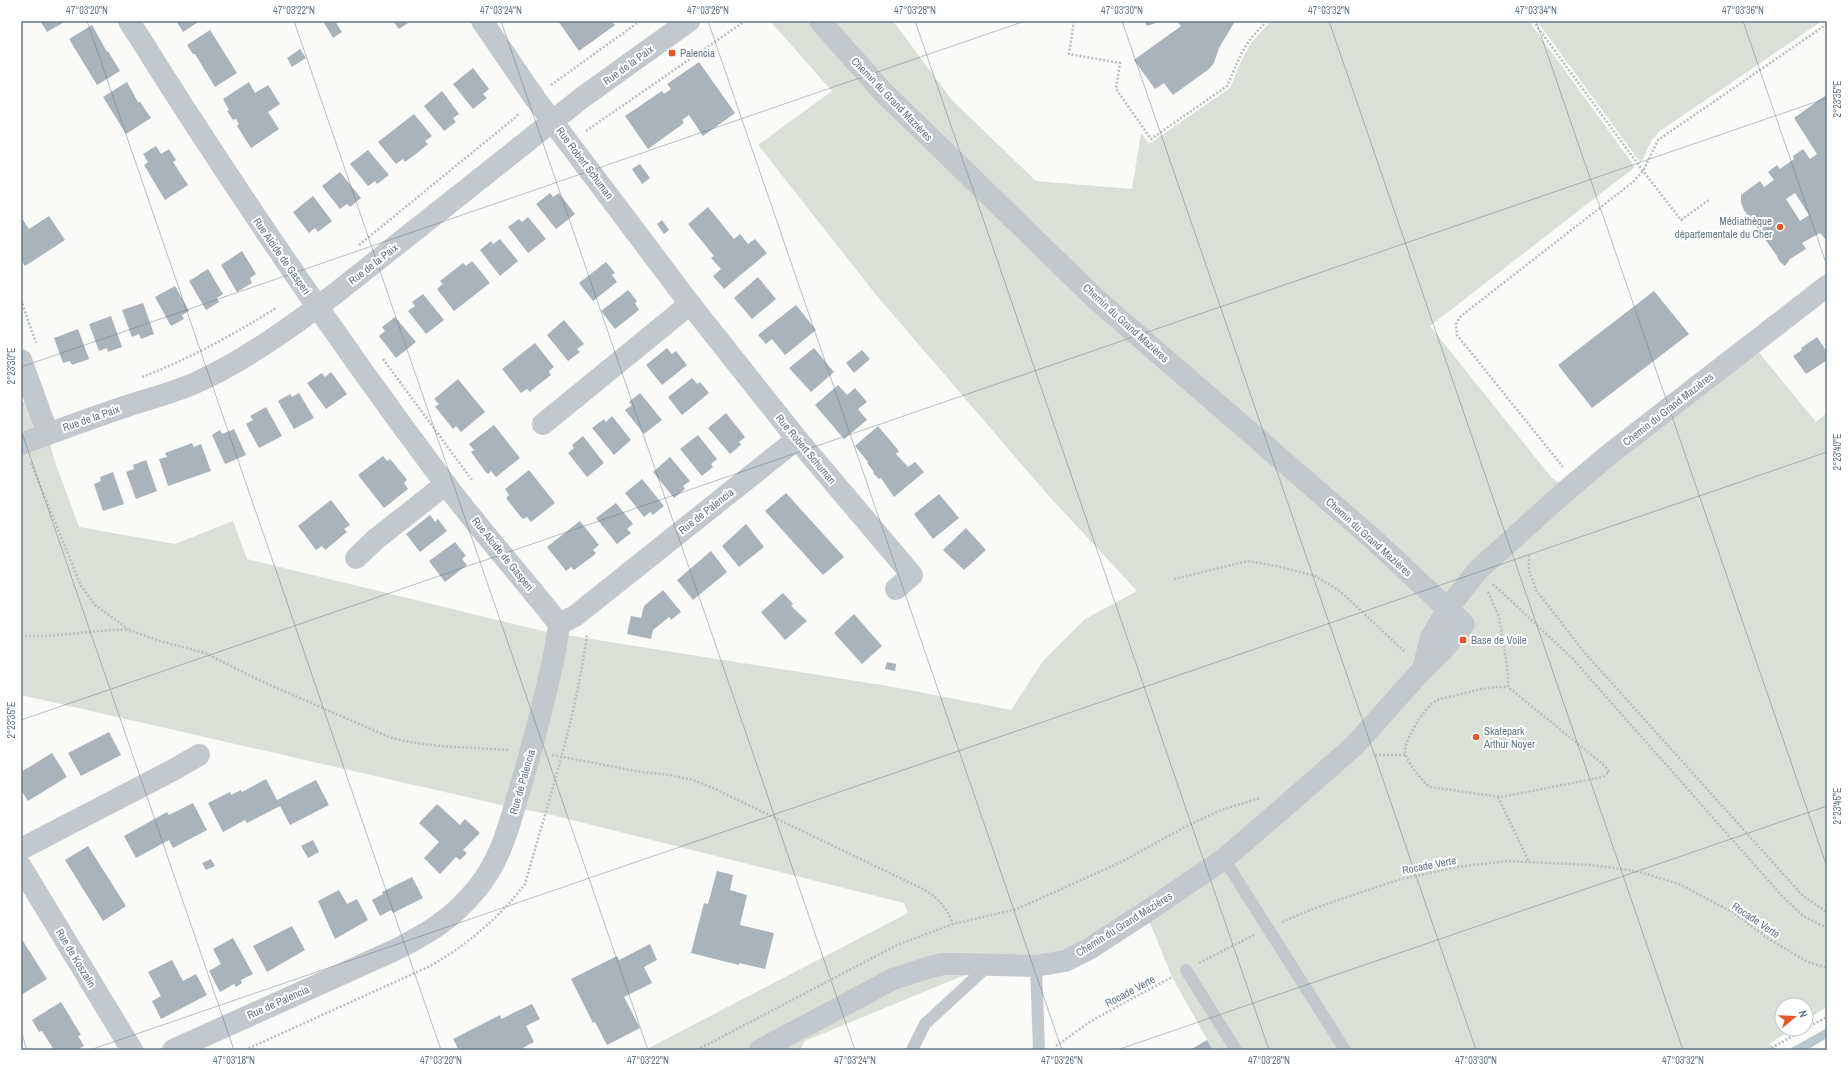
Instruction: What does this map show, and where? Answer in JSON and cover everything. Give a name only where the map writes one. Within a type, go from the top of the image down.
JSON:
[{"type":"street","name":"Rue Alcide de Gasperi","points":[[129,21],[207,145],[344,345],[446,484],[567,620]]},
{"type":"street","name":"Rue Robert Schuman","points":[[482,21],[534,97],[690,304],[797,439],[912,575],[896,589]]},
{"type":"street","name":"Rue de la Paix","points":[[26,453],[48,434],[192,384],[226,368],[301,320],[553,121],[689,21]]},
{"type":"street","name":"Chemin du Grand Mazières","points":[[760,1050],[893,979],[943,964],[1036,966],[1065,961],[1089,949],[1224,859],[1355,745],[1423,668],[1442,651],[1464,624],[1373,539],[1097,300],[882,91],[820,21]]},
{"type":"street","name":"Chemin du Grand Mazières","points":[[1448,608],[1478,570],[1567,490],[1611,453],[1827,286]]},
{"type":"street","points":[[543,424],[690,304]]},
{"type":"street","points":[[21,360],[48,434]]},
{"type":"street","name":"Rue de Palencia","points":[[173,1050],[395,950],[424,935],[450,917],[475,891],[490,871],[501,850],[531,753],[557,644],[567,620],[797,439]]},
{"type":"street","points":[[356,558],[376,539],[446,484]]},
{"type":"street","points":[[21,849],[199,755]]},
{"type":"street","name":"Rue de Koszalin","points":[[21,867],[132,1050]]},
{"type":"lane","points":[[1224,859],[1345,1050]]},
{"type":"lane","points":[[912,1050],[925,1024],[989,965]]},
{"type":"lane","points":[[1036,966],[1039,1050]]},
{"type":"lane","points":[[1186,970],[1236,1050]]},
{"type":"path","points":[[358,245],[517,116],[519,108],[640,21]]},
{"type":"path","points":[[1074,21],[1069,54],[1120,63],[1116,89],[1151,139],[1227,86],[1242,52],[1251,38],[1267,21]]},
{"type":"path","points":[[1533,21],[1643,172],[1681,220],[1710,200]]},
{"type":"path","points":[[139,378],[176,364],[239,331],[305,289]]},
{"type":"path","points":[[380,355],[473,481]]},
{"type":"path","points":[[26,453],[81,586],[94,605],[129,630],[160,641],[205,653],[261,681],[389,737],[405,742],[561,757],[642,772],[670,775],[711,787],[925,890],[940,900],[949,914],[953,924]]},
{"type":"path","points":[[1174,579],[1248,561],[1281,567],[1315,576],[1340,591],[1423,668]]},
{"type":"path","points":[[1478,570],[1499,617],[1508,672],[1508,687]]},
{"type":"path","points":[[1478,570],[1572,658],[1782,896],[1803,916],[1827,928]]},
{"type":"path","points":[[245,1050],[428,967],[449,956],[473,937],[513,899],[524,884],[561,757],[582,670],[588,631],[567,620]]},
{"type":"path","points":[[21,636],[47,636],[110,630],[129,630]]},
{"type":"path","points":[[1492,686],[1508,687],[1605,766],[1608,772],[1603,777],[1498,797],[1430,787],[1424,783],[1407,759],[1405,750],[1429,706],[1437,700],[1492,686]]},
{"type":"path","points":[[697,1050],[896,945],[953,924],[1016,909],[1120,862],[1185,827],[1221,810],[1267,796]]},
{"type":"path","points":[[1498,797],[1529,862]]},
{"type":"path","name":"Rocade Verte","points":[[1050,1050],[1091,1021],[1186,970],[1267,928],[1315,908],[1398,880],[1457,867],[1507,861],[1591,865],[1636,871],[1679,884],[1732,912],[1769,939],[1808,962],[1827,968]]},
{"type":"path","points":[[1814,1024],[1827,1016]]},
{"type":"path","points":[[1768,1050],[1791,1037]]},
{"type":"shaded area","points":[[770,21],[893,21],[952,100],[1036,181],[1132,189],[1141,133],[1149,144],[1230,88],[1242,59],[1252,42],[1271,21],[1529,21],[1635,167],[1430,326],[1551,477],[1568,490],[1752,344],[1816,422],[1827,413],[1827,1007],[1814,1015],[1814,997],[1774,997],[1774,1037],[1780,1037],[1769,1044],[1775,1048],[1773,1050],[1213,1050],[1172,977],[1146,913],[1089,949],[989,965],[805,1041],[800,1050],[645,1050],[908,913],[904,903],[552,815],[506,806],[21,695],[21,403],[36,399],[48,434],[54,459],[79,527],[175,544],[233,521],[247,559],[547,632],[894,687],[1011,710],[1043,661],[1085,619],[1137,591],[1047,494],[877,296],[758,145],[832,91]]},
{"type":"shaded area","points":[[1537,21],[1822,21],[1660,131],[1651,141],[1643,159],[1640,162]]},
{"type":"shaded area","points":[[1827,1028],[1827,1038],[1807,1050],[1788,1050],[1811,1037],[1814,1037],[1814,1035]]},
{"type":"building","points":[[40,21],[66,21],[47,32]]},
{"type":"building","points":[[176,21],[200,21],[183,32]]},
{"type":"building","points":[[328,21],[335,21],[342,32],[333,38],[324,23]]},
{"type":"building","points":[[393,21],[411,21],[399,29]]},
{"type":"building","points":[[558,21],[612,21],[615,25],[579,51]]},
{"type":"building","points":[[1144,21],[1161,21],[1147,26]]},
{"type":"building","points":[[1177,21],[1235,21],[1219,48],[1214,63],[1209,69],[1173,95],[1164,83],[1155,89],[1134,60],[1181,26]]},
{"type":"building","points":[[92,25],[107,52],[108,51],[120,71],[97,85],[69,39]]},
{"type":"building","points":[[210,30],[237,73],[215,87],[195,54],[193,54],[187,45]]},
{"type":"building","points":[[300,49],[306,58],[292,67],[287,58]]},
{"type":"building","points":[[699,62],[735,113],[703,136],[689,115],[682,120],[684,123],[648,149],[625,116],[662,91],[664,94],[671,89],[667,84]]},
{"type":"building","points":[[473,68],[489,89],[483,94],[487,98],[473,109],[453,84]]},
{"type":"building","points":[[127,82],[138,102],[140,102],[151,118],[126,134],[103,97]]},
{"type":"building","points":[[249,82],[255,93],[268,85],[280,104],[268,112],[279,129],[251,148],[237,126],[239,124],[236,119],[233,120],[227,111],[229,110],[223,99]]},
{"type":"building","points":[[442,91],[459,114],[453,118],[456,122],[444,131],[424,106]]},
{"type":"building","points":[[1826,95],[1827,241],[1820,233],[1802,243],[1806,249],[1790,259],[1785,266],[1779,261],[1744,210],[1741,203],[1741,195],[1760,181],[1764,187],[1774,180],[1768,172],[1777,165],[1780,169],[1794,159],[1793,156],[1803,149],[1810,159],[1817,154],[1794,118]],"holes":[[[1795,193],[1809,215],[1800,221],[1786,199]]]},
{"type":"building","points":[[414,114],[432,136],[425,141],[428,144],[417,153],[405,162],[403,159],[396,164],[378,142]]},
{"type":"building","points":[[156,146],[161,154],[169,149],[176,160],[173,162],[188,185],[165,200],[144,165],[148,162],[143,154]]},
{"type":"building","points":[[368,150],[389,175],[377,184],[375,181],[368,186],[350,164]]},
{"type":"building","points":[[640,164],[650,178],[642,184],[632,169]]},
{"type":"building","points":[[340,172],[361,198],[350,207],[347,204],[340,209],[322,186]]},
{"type":"building","points":[[550,193],[553,197],[559,193],[575,214],[556,229],[536,204]]},
{"type":"building","points":[[313,196],[332,221],[318,232],[315,228],[309,233],[293,212]]},
{"type":"building","points":[[708,207],[734,239],[740,234],[748,244],[755,239],[767,253],[724,289],[713,276],[721,269],[711,258],[714,256],[688,224]]},
{"type":"building","points":[[49,216],[65,240],[25,266],[21,260],[21,217],[29,229]]},
{"type":"building","points":[[528,217],[546,239],[528,253],[508,227],[519,219],[522,222]]},
{"type":"building","points":[[662,220],[669,230],[664,234],[657,224]]},
{"type":"building","points":[[500,239],[518,261],[500,276],[480,250],[491,241],[493,244]]},
{"type":"building","points":[[242,251],[256,274],[250,278],[252,283],[237,292],[221,265]]},
{"type":"building","points":[[472,261],[490,283],[454,311],[437,289],[443,284],[440,281],[463,263],[466,266]]},
{"type":"building","points":[[606,262],[615,273],[612,275],[617,282],[593,301],[579,283]]},
{"type":"building","points":[[208,269],[223,294],[217,298],[219,302],[206,310],[189,281]]},
{"type":"building","points":[[758,277],[776,299],[752,319],[734,298]]},
{"type":"building","points":[[175,286],[189,311],[182,315],[184,319],[171,326],[155,297]]},
{"type":"building","points":[[628,290],[637,301],[635,303],[639,310],[615,329],[601,311]]},
{"type":"building","points":[[1654,291],[1689,334],[1592,408],[1558,365]]},
{"type":"building","points":[[423,294],[444,320],[426,334],[408,311],[415,306],[412,302]]},
{"type":"building","points":[[143,303],[154,334],[141,339],[139,334],[132,337],[122,310]]},
{"type":"building","points":[[796,305],[816,330],[785,355],[772,339],[766,344],[758,335]]},
{"type":"building","points":[[111,316],[122,347],[108,352],[107,348],[99,351],[89,324]]},
{"type":"building","points":[[395,317],[416,342],[396,358],[379,336],[385,331],[382,327]]},
{"type":"building","points":[[564,320],[584,344],[577,349],[580,352],[568,361],[547,335]]},
{"type":"building","points":[[78,329],[89,359],[72,365],[70,361],[63,363],[54,338]]},
{"type":"building","points":[[1817,337],[1827,352],[1827,360],[1806,374],[1793,356],[1802,350],[1801,348]]},
{"type":"building","points":[[535,343],[554,367],[549,371],[551,375],[530,392],[527,389],[521,393],[502,369]]},
{"type":"building","points":[[667,348],[672,354],[676,351],[687,365],[662,385],[646,365]]},
{"type":"building","points":[[814,348],[834,372],[811,392],[789,368]]},
{"type":"building","points":[[862,350],[870,359],[854,373],[846,363]]},
{"type":"building","points":[[331,372],[347,394],[326,409],[307,383],[322,373],[325,377]]},
{"type":"building","points":[[692,378],[697,384],[700,382],[709,393],[682,415],[668,397]]},
{"type":"building","points":[[458,379],[485,412],[461,432],[456,426],[453,429],[435,407],[439,404],[434,399]]},
{"type":"building","points":[[838,385],[847,395],[855,388],[867,402],[858,409],[867,420],[844,439],[815,405]]},
{"type":"building","points":[[299,393],[314,418],[294,429],[278,401],[290,394],[292,397]]},
{"type":"building","points":[[640,393],[662,420],[644,434],[625,410],[632,405],[629,402]]},
{"type":"building","points":[[266,407],[282,436],[259,448],[246,424],[253,420],[250,416]]},
{"type":"building","points":[[726,413],[745,437],[739,442],[741,445],[730,454],[708,428]]},
{"type":"building","points":[[612,416],[631,440],[614,455],[592,428],[604,419],[606,422]]},
{"type":"building","points":[[494,425],[520,458],[496,477],[491,471],[488,474],[485,471],[471,452],[474,450],[469,444]]},
{"type":"building","points":[[878,426],[899,451],[896,454],[908,467],[915,462],[924,472],[894,497],[881,478],[879,479],[873,473],[874,472],[867,463],[868,462],[855,446]]},
{"type":"building","points":[[234,429],[246,455],[225,464],[212,435],[220,430],[222,434]]},
{"type":"building","points":[[698,435],[717,459],[711,464],[713,467],[702,476],[680,449]]},
{"type":"building","points":[[583,436],[604,463],[587,477],[568,453],[574,448],[572,445]]},
{"type":"building","points":[[192,443],[194,447],[201,444],[211,471],[168,486],[159,459],[167,457],[165,453]]},
{"type":"building","points":[[383,456],[387,461],[390,459],[405,477],[407,480],[404,483],[408,489],[384,508],[358,475]]},
{"type":"building","points":[[670,457],[690,481],[683,486],[685,489],[674,498],[653,472]]},
{"type":"building","points":[[146,460],[157,491],[136,499],[126,472],[134,469],[133,465]]},
{"type":"building","points":[[529,470],[555,503],[531,522],[527,517],[523,519],[520,516],[506,498],[509,495],[505,489]]},
{"type":"building","points":[[113,472],[124,504],[103,511],[94,484],[101,481],[100,477]]},
{"type":"building","points":[[642,479],[664,506],[653,515],[650,512],[644,517],[625,493]]},
{"type":"building","points":[[786,493],[844,557],[823,575],[765,511]]},
{"type":"building","points":[[939,494],[959,518],[933,539],[914,514]]},
{"type":"building","points":[[331,500],[350,525],[344,529],[347,532],[325,550],[322,546],[316,550],[298,526]]},
{"type":"building","points":[[616,503],[633,524],[627,529],[631,533],[617,544],[596,518]]},
{"type":"building","points":[[430,515],[435,522],[438,519],[447,531],[420,552],[406,534]]},
{"type":"building","points":[[580,521],[599,545],[593,550],[596,553],[593,556],[574,570],[571,567],[566,571],[547,547]]},
{"type":"building","points":[[746,524],[764,547],[739,567],[722,546]]},
{"type":"building","points":[[966,528],[986,550],[964,570],[943,550]]},
{"type":"building","points":[[455,542],[466,556],[462,559],[467,565],[445,582],[429,561]]},
{"type":"building","points":[[711,551],[727,572],[693,600],[677,580]]},
{"type":"building","points":[[663,590],[681,612],[671,620],[669,617],[653,630],[651,639],[627,634],[631,616],[641,618],[644,606]]},
{"type":"building","points":[[783,593],[793,604],[791,606],[807,621],[785,640],[761,612]]},
{"type":"building","points":[[854,614],[882,646],[862,664],[834,633]]},
{"type":"building","points":[[887,662],[896,664],[895,671],[885,669]]},
{"type":"building","points":[[109,732],[121,755],[81,776],[68,753]]},
{"type":"building","points":[[52,753],[67,777],[28,801],[21,790],[21,772]]},
{"type":"building","points":[[266,779],[277,800],[316,780],[329,805],[290,825],[280,806],[247,823],[245,820],[223,832],[208,803],[230,792],[231,795],[241,790],[242,792]]},
{"type":"building","points":[[193,803],[207,830],[173,848],[169,840],[136,858],[124,836],[167,812],[169,815]]},
{"type":"building","points":[[437,804],[460,825],[465,819],[480,833],[463,850],[467,853],[460,860],[456,857],[440,874],[424,858],[439,842],[419,823]]},
{"type":"building","points":[[313,840],[319,852],[308,858],[301,846]]},
{"type":"building","points":[[88,846],[126,906],[103,921],[65,860]]},
{"type":"building","points":[[211,859],[215,866],[206,870],[202,863]]},
{"type":"building","points":[[717,871],[733,875],[730,890],[747,895],[740,925],[774,933],[765,969],[739,963],[739,965],[691,953],[704,903],[708,904]]},
{"type":"building","points":[[412,877],[423,898],[393,913],[391,910],[380,916],[372,900],[383,894],[382,892]]},
{"type":"building","points":[[339,890],[347,904],[357,899],[368,920],[335,939],[318,901]]},
{"type":"building","points":[[292,926],[305,950],[267,972],[253,946]]},
{"type":"building","points":[[21,938],[47,979],[21,995]]},
{"type":"building","points":[[233,938],[253,974],[241,980],[242,983],[236,987],[234,984],[220,992],[209,971],[221,964],[213,949]]},
{"type":"building","points":[[650,944],[657,960],[644,967],[652,983],[624,997],[640,1028],[607,1045],[595,1022],[593,1023],[571,979],[617,956],[619,960]]},
{"type":"building","points":[[172,960],[183,981],[196,974],[207,995],[161,1019],[152,1001],[161,996],[148,972]]},
{"type":"building","points":[[61,1002],[81,1035],[78,1036],[84,1046],[76,1050],[54,1050],[42,1031],[39,1032],[32,1020]]},
{"type":"building","points":[[532,1004],[540,1019],[526,1026],[534,1042],[519,1050],[459,1050],[453,1039],[500,1015],[501,1019]]},
{"type":"building","points":[[1207,1040],[1213,1050],[1190,1050]]},
{"type":"place","name":"Palencia","points":[[672,53]]},
{"type":"place","name":"Médiathèque départementale du Cher","points":[[1780,227]]},
{"type":"place","name":"Base de Voile","points":[[1463,640]]},
{"type":"place","name":"Skatepark Arthur Noyer","points":[[1476,737]]}]
